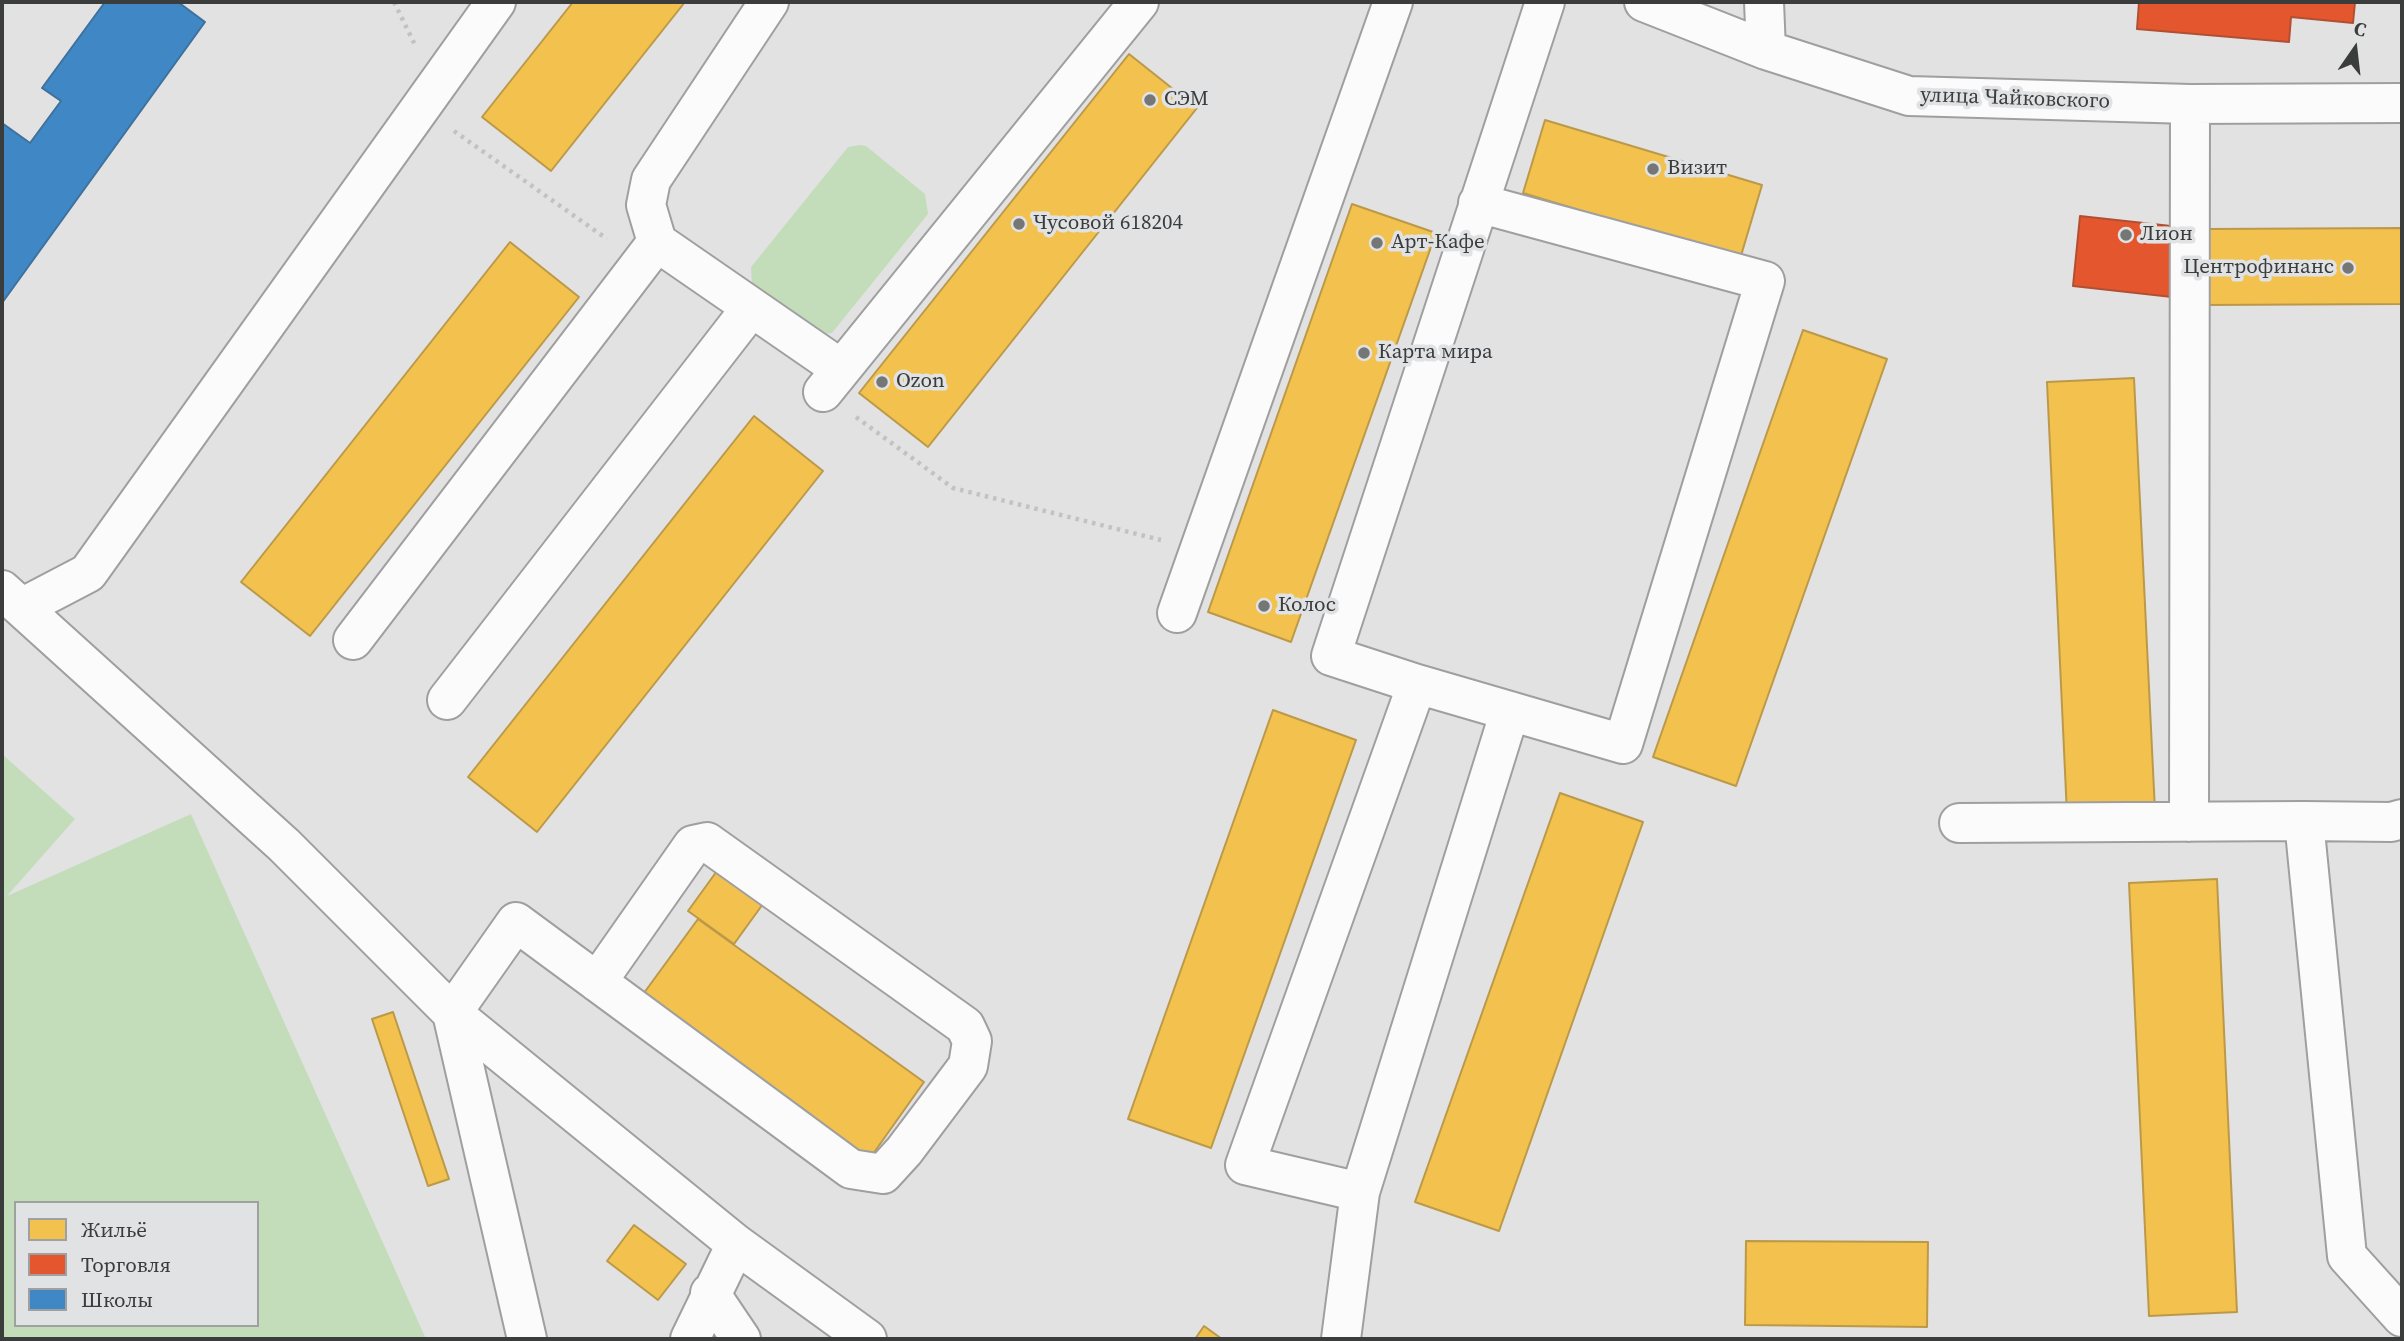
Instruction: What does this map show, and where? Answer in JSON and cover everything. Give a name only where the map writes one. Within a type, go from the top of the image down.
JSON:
[{"type":"street","points":[[496,2],[88,573],[12,599],[284,845],[452,1013],[736,1244],[867,1339]]},
{"type":"street","points":[[769,2],[651,180],[646,205],[657,243],[751,308],[832,381],[1139,2]]},
{"type":"street","points":[[1177,612],[1393,2]]},
{"type":"street","points":[[1478,203],[1765,281],[1623,744],[1331,656],[1478,203],[1545,2]]},
{"type":"street","name":"улица Чайковского","points":[[1644,2],[1766,50],[1909,96],[2190,104],[2402,103]]},
{"type":"street","points":[[1764,2],[1766,50]]},
{"type":"street","points":[[2189,822],[2190,104]]},
{"type":"street","points":[[353,640],[657,243]]},
{"type":"street","points":[[447,700],[751,308]]},
{"type":"street","points":[[1360,1192],[1245,1165],[1417,684]]},
{"type":"street","points":[[1341,1339],[1360,1192],[1510,711]]},
{"type":"street","points":[[1959,823],[2391,822],[2402,819]]},
{"type":"street","points":[[2304,821],[2347,1256],[2400,1308]]},
{"type":"street","points":[[527,1339],[452,1013],[516,922],[597,982],[851,1169],[883,1174],[904,1151],[968,1066],[972,1041],[965,1026],[708,842],[693,845],[597,982]]},
{"type":"street","points":[[690,1339],[736,1244]]},
{"type":"street","points":[[710,1293],[741,1339]]},
{"type":"green space","points":[[866,146],[925,194],[928,214],[832,333],[818,335],[752,286],[751,267],[848,147]]},
{"type":"green space","points":[[2,754],[75,819],[7,896],[191,814],[426,1339],[2,1339]]},
{"type":"building: Жильё","points":[[573,2],[685,2],[551,171],[482,117]]},
{"type":"building: Жильё","points":[[1129,54],[1197,108],[928,447],[859,393]]},
{"type":"building: Жильё","points":[[1545,120],[1762,185],[1740,259],[1523,193]]},
{"type":"building: Жильё","points":[[1352,204],[1436,233],[1291,642],[1208,612]]},
{"type":"building: Жильё","points":[[2402,228],[2402,304],[2206,305],[2206,229]]},
{"type":"building: Жильё","points":[[510,242],[579,297],[310,636],[241,582]]},
{"type":"building: Жильё","points":[[1803,330],[1887,359],[1736,786],[1653,757]]},
{"type":"building: Жильё","points":[[2134,378],[2155,811],[2067,815],[2047,382]]},
{"type":"building: Жильё","points":[[754,416],[823,471],[537,832],[468,777]]},
{"type":"building: Жильё","points":[[1273,710],[1356,740],[1211,1148],[1128,1119]]},
{"type":"building: Жильё","points":[[1560,793],[1643,822],[1499,1231],[1415,1202]]},
{"type":"building: Жильё","points":[[722,864],[768,897],[734,944],[688,911]]},
{"type":"building: Жильё","points":[[2217,879],[2237,1312],[2149,1316],[2129,883]]},
{"type":"building: Жильё","points":[[698,919],[924,1082],[868,1161],[641,997]]},
{"type":"building: Жильё","points":[[393,1012],[449,1179],[428,1186],[372,1019]]},
{"type":"building: Жильё","points":[[634,1225],[686,1264],[658,1300],[607,1261]]},
{"type":"building: Жильё","points":[[1746,1241],[1928,1242],[1927,1327],[1745,1325]]},
{"type":"building: Жильё","points":[[1204,1326],[1222,1339],[1195,1339]]},
{"type":"building: Торговля","points":[[2139,2],[2355,2],[2353,23],[2291,17],[2289,42],[2137,29]]},
{"type":"building: Торговля","points":[[2080,216],[2180,227],[2172,297],[2073,286]]},
{"type":"building: Школы","points":[[105,2],[178,2],[205,22],[2,303],[2,123],[30,143],[61,101],[42,88]]},
{"type":"place","name":"СЭМ","points":[[1150,100]]},
{"type":"place","name":"Визит","points":[[1653,169]]},
{"type":"place","name":"Чусовой 618204","points":[[1019,224]]},
{"type":"place","name":"Лион","points":[[2126,235]]},
{"type":"place","name":"Арт-Кафе","points":[[1377,243]]},
{"type":"place","name":"Центрофинанс","points":[[2348,268]]},
{"type":"place","name":"Карта мира","points":[[1364,353]]},
{"type":"place","name":"Ozon","points":[[882,382]]},
{"type":"place","name":"Колос","points":[[1264,606]]}]
